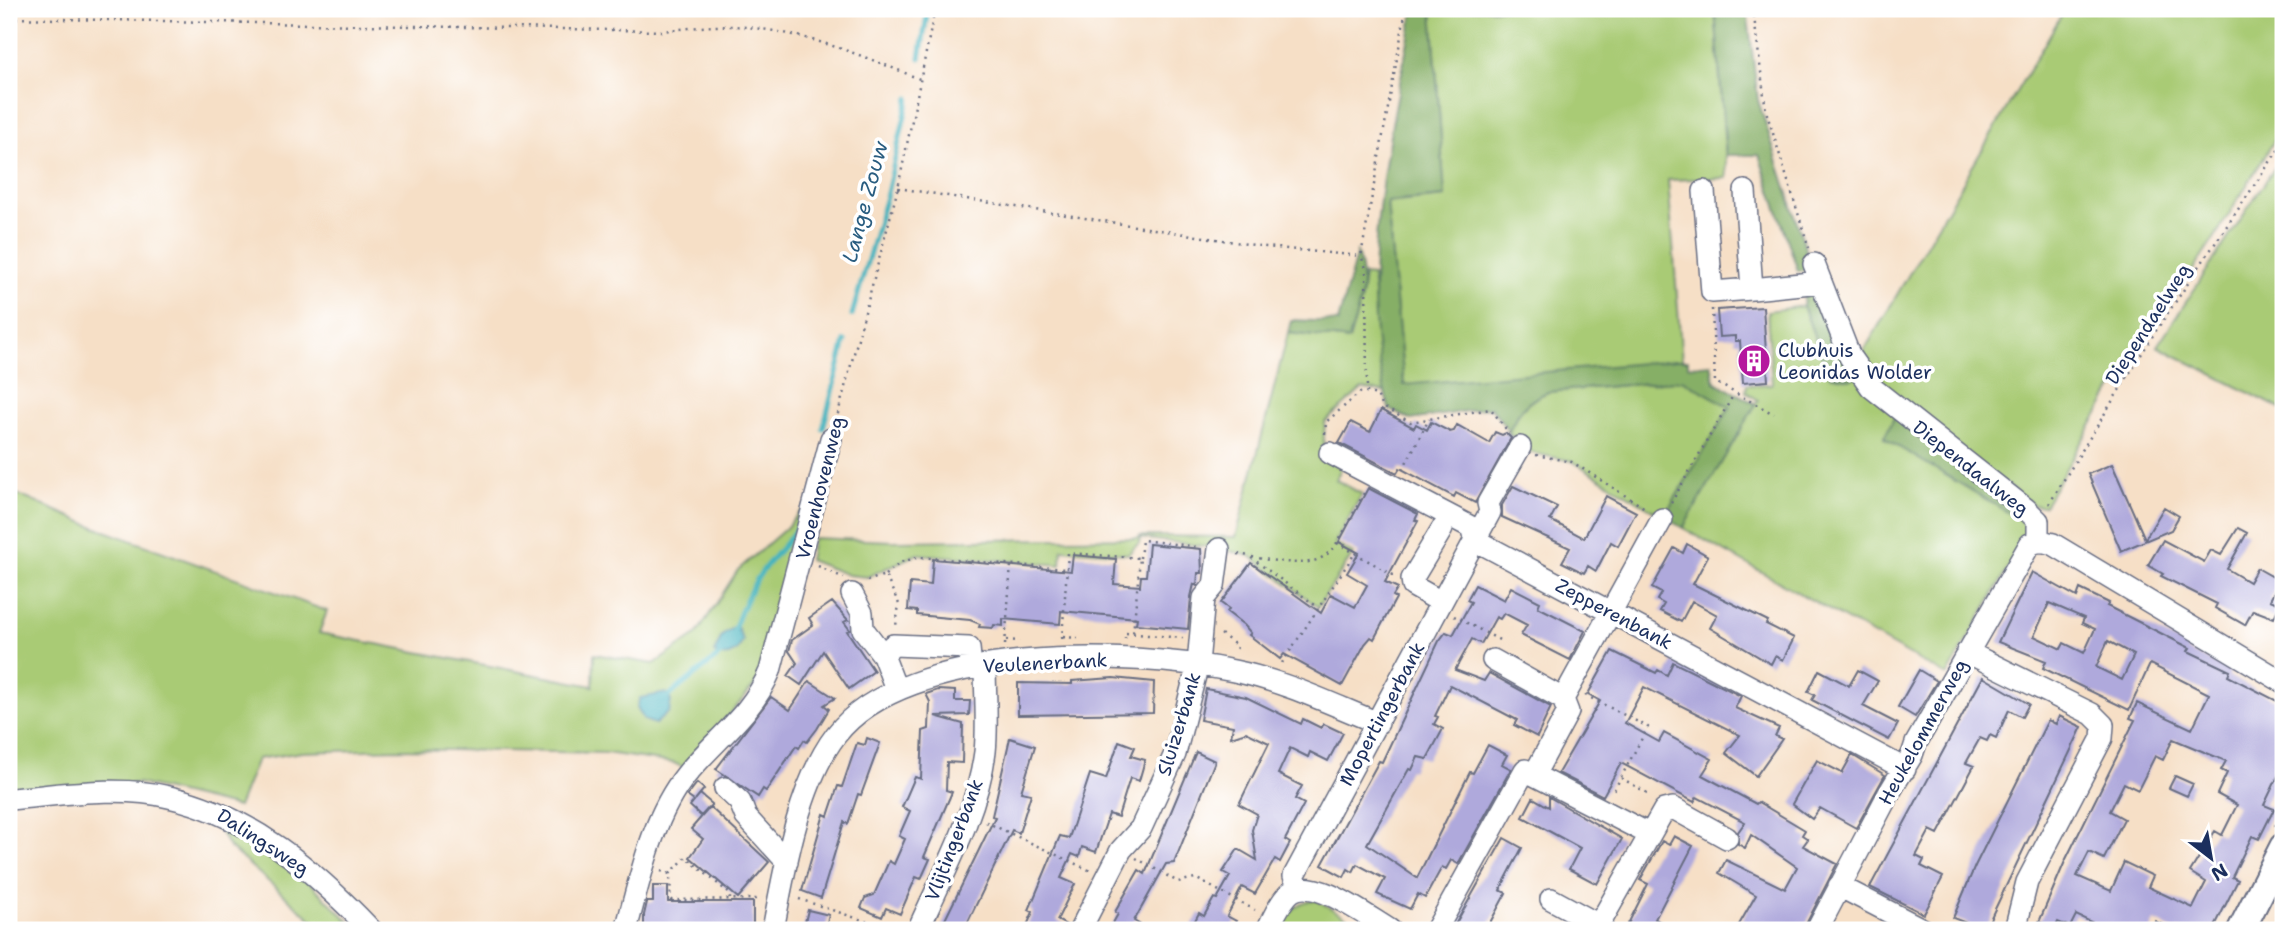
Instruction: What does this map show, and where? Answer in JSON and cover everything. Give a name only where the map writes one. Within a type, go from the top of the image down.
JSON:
[{"type":"main road","points":[[2241,930],[2283,847]]},
{"type":"street","points":[[1704,191],[1712,292],[1752,289],[1818,273]]},
{"type":"street","points":[[1745,191],[1752,289]]},
{"type":"street","name":"Diependaalweg","points":[[1818,273],[1850,357],[1871,387],[2053,544],[2283,682]]},
{"type":"street","name":"Vroenhovenweg","points":[[626,930],[659,823],[677,788],[747,713],[763,688],[777,653],[831,439]]},
{"type":"street","name":"Mopertingerbank","points":[[1299,888],[1294,876],[1490,512],[1488,503],[1519,449]]},
{"type":"street","name":"Zepperenbank","points":[[1330,453],[1471,527],[1475,540],[1905,769]]},
{"type":"street","points":[[1534,775],[1568,712],[1566,693],[1662,519]]},
{"type":"street","points":[[1440,605],[1413,586],[1412,579],[1442,529]]},
{"type":"street","name":"Heukelommerweg","points":[[1817,930],[1905,769],[1916,743],[2038,531]]},
{"type":"street","points":[[1198,664],[1204,598],[1213,586],[1219,550]]},
{"type":"street","points":[[857,587],[863,629],[888,650],[896,689]]},
{"type":"street","points":[[888,650],[969,649],[991,659]]},
{"type":"street","points":[[1967,652],[2092,714],[2103,725],[2102,738],[2027,882],[2015,930]]},
{"type":"street","name":"Veulenerbank","points":[[774,930],[787,862],[806,797],[831,742],[860,712],[896,689],[991,659],[1198,664],[1270,681],[1378,723]]},
{"type":"street","name":"Vlijtingerbank","points":[[918,930],[968,813],[985,748],[991,659]]},
{"type":"street","points":[[1493,660],[1566,693]]},
{"type":"street","name":"Sluizerbank","points":[[1080,930],[1121,850],[1142,828],[1175,754],[1198,664]]},
{"type":"street","points":[[1436,930],[1525,770],[1649,834]]},
{"type":"street","points":[[725,788],[740,802],[746,817],[787,862]]},
{"type":"street","name":"Dalingsweg","points":[[9,799],[96,792],[166,796],[212,809],[287,853],[341,898],[371,930]]},
{"type":"street","points":[[1551,899],[1598,928],[1649,834],[1667,808],[1727,838]]},
{"type":"street","points":[[1839,886],[1924,930]]},
{"type":"street","points":[[1270,925],[1286,897],[1299,888],[1318,889],[1390,930]]},
{"type":"path","name":"Vroenhovenweg","points":[[831,439],[898,188],[922,80],[934,9]]},
{"type":"path","points":[[1367,393],[1366,268],[1361,256],[1406,9]]},
{"type":"path","points":[[1753,9],[1766,111],[1818,273]]},
{"type":"path","points":[[9,18],[662,31],[731,26],[787,35],[868,57],[922,80]]},
{"type":"path","name":"Diependaelweg","points":[[2038,531],[2155,332],[2283,144]]},
{"type":"path","points":[[898,188],[1266,247],[1361,256]]},
{"type":"path","points":[[1712,292],[1715,382],[1774,414]]},
{"type":"path","points":[[1330,453],[1324,450],[1326,422],[1362,391],[1377,395],[1383,407],[1409,422],[1491,409],[1519,449],[1572,462],[1662,519],[1734,394]]},
{"type":"path","points":[[1395,485],[1429,419]]},
{"type":"path","points":[[1249,556],[1304,564],[1320,559],[1337,543],[1374,475]]},
{"type":"path","points":[[1337,543],[1413,586]]},
{"type":"path","points":[[1061,659],[1068,553],[1140,558],[1133,634]]},
{"type":"path","points":[[1270,681],[1354,553]]},
{"type":"path","points":[[802,559],[846,579],[857,587],[885,575],[901,562],[920,556],[1067,569]]},
{"type":"path","points":[[991,659],[1011,565]]},
{"type":"path","points":[[885,575],[899,604],[888,650]]},
{"type":"path","points":[[1440,605],[1503,642],[1493,660]]},
{"type":"path","points":[[1125,640],[1125,634],[1201,630],[1237,646],[1234,650],[1244,657]]},
{"type":"path","points":[[1566,693],[1648,727],[1603,810]]},
{"type":"path","points":[[1621,778],[1666,804],[1667,808]]},
{"type":"path","points":[[968,813],[1106,878]]},
{"type":"path","points":[[1121,850],[1178,882],[1195,878],[1270,925]]},
{"type":"path","points":[[730,899],[730,894],[686,857],[670,874],[671,900],[730,899],[779,896],[892,930]]},
{"type":"path","points":[[645,867],[670,874]]},
{"type":"green space","points":[[1414,9],[1432,9],[1445,197],[1387,202],[1404,385],[1676,360],[1688,360],[1688,366],[1711,364],[1715,382],[1756,404],[1683,528],[1664,517],[1730,407],[1683,380],[1548,392],[1524,407],[1509,432],[1491,407],[1411,420],[1389,409],[1379,359],[1374,309],[1375,258],[1386,158]]},
{"type":"green space","points":[[1432,9],[1715,9],[1727,178],[1668,180],[1682,361],[1404,386],[1387,203],[1445,197]]},
{"type":"green space","points":[[1715,9],[1747,9],[1758,100],[1812,269],[1798,271],[1759,155],[1726,155]]},
{"type":"green space","points":[[2065,9],[2283,10],[2283,126],[2212,242],[2119,378],[2044,506],[2033,505],[1881,389],[1858,361]]},
{"type":"green space","points":[[2283,155],[2283,410],[2157,346]]},
{"type":"green space","points":[[1357,252],[1362,286],[1349,340],[1288,333],[1291,320],[1338,322]]},
{"type":"green space","points":[[1364,275],[1372,276],[1385,392],[1362,389],[1325,422],[1323,450],[1341,468],[1336,480],[1362,494],[1335,543],[1353,554],[1318,607],[1250,556],[1218,548],[1140,538],[1139,543],[1128,554],[1062,549],[1061,565],[917,554],[867,577],[848,575],[809,560],[813,538],[893,541],[1140,536],[1236,537],[1288,333],[1349,340],[1361,299]]},
{"type":"green space","points":[[1804,293],[1818,296],[1857,376],[1851,379],[1829,375],[1803,306]]},
{"type":"green space","points":[[1803,306],[1829,375],[1851,379],[1857,376],[1895,416],[1884,438],[2016,508],[2031,528],[1947,676],[1683,528],[1758,400],[1746,392],[1747,385],[1772,384],[1767,311]]},
{"type":"green space","points":[[1683,380],[1730,407],[1664,517],[1572,461],[1522,451],[1525,443],[1508,434],[1524,408],[1548,392]]},
{"type":"green space","points":[[1895,416],[2016,508],[2009,513],[1884,438]]},
{"type":"green space","points":[[9,491],[97,528],[327,611],[319,633],[593,686],[594,654],[654,664],[696,635],[738,570],[785,529],[811,500],[761,678],[684,768],[674,763],[606,753],[398,749],[302,752],[257,759],[238,807],[138,783],[9,792]]},
{"type":"green space","points":[[226,826],[306,879],[358,930],[324,930],[229,847],[221,833]]},
{"type":"green space","points":[[1316,900],[1370,930],[1281,930],[1298,905]]},
{"type":"water","points":[[736,625],[743,641],[737,651],[725,657],[714,653],[722,636]]},
{"type":"water","points":[[666,693],[671,701],[669,712],[655,724],[644,720],[637,707],[640,698]]},
{"type":"building","name":"Clubhuis Leonidas Wolder","points":[[1763,307],[1768,381],[1743,383],[1740,341],[1735,341],[1735,336],[1719,337],[1717,310]]},
{"type":"building","points":[[1381,410],[1414,428],[1416,424],[1427,430],[1431,422],[1450,432],[1454,431],[1457,425],[1489,443],[1495,432],[1502,435],[1506,433],[1511,438],[1475,503],[1456,493],[1454,497],[1400,468],[1397,473],[1339,443],[1351,422],[1370,432]]},
{"type":"building","points":[[2112,464],[2145,539],[2164,507],[2179,516],[2171,530],[2121,551],[2088,474]]},
{"type":"building","points":[[1513,486],[1557,507],[1550,520],[1584,538],[1606,496],[1636,512],[1618,546],[1611,542],[1596,571],[1588,566],[1584,573],[1562,562],[1570,548],[1502,517],[1502,505]]},
{"type":"building","points":[[1368,488],[1418,514],[1415,520],[1418,521],[1385,582],[1398,588],[1393,596],[1396,598],[1374,639],[1371,637],[1365,644],[1342,686],[1284,654],[1280,659],[1249,635],[1251,633],[1244,625],[1227,612],[1229,609],[1221,603],[1251,563],[1321,613],[1331,594],[1355,607],[1367,585],[1347,573],[1359,553],[1339,542]]},
{"type":"building","points":[[2238,528],[2247,533],[2227,569],[2249,582],[2257,568],[2280,581],[2270,600],[2280,604],[2274,618],[2253,610],[2245,625],[2215,608],[2217,604],[2161,576],[2163,574],[2148,565],[2163,540],[2204,562],[2211,550],[2221,555]]},
{"type":"building","points":[[1149,544],[1201,549],[1202,573],[1198,573],[1197,586],[1194,584],[1188,629],[1136,624],[1137,618],[1061,611],[1060,624],[1003,619],[1003,626],[994,625],[993,628],[979,627],[980,624],[970,620],[917,615],[917,611],[908,610],[910,583],[931,585],[933,559],[1071,571],[1073,555],[1116,559],[1114,584],[1140,586],[1141,576],[1146,576]]},
{"type":"building","points":[[1687,544],[1708,556],[1693,584],[1768,621],[1766,624],[1794,638],[1783,660],[1775,656],[1771,664],[1710,628],[1717,615],[1692,601],[1681,622],[1660,611],[1664,604],[1657,600],[1661,593],[1652,588],[1674,548],[1683,553]]},
{"type":"building","points":[[2032,572],[2077,597],[2080,589],[2109,603],[2107,606],[2190,648],[2188,651],[2230,671],[2228,676],[2283,704],[2283,766],[2264,805],[2274,809],[2259,839],[2252,836],[2232,877],[2238,880],[2213,930],[2174,930],[2155,921],[2151,930],[2108,930],[2076,915],[2070,927],[2058,922],[2055,929],[2039,922],[2066,859],[2135,720],[2130,718],[2137,703],[2192,729],[2209,694],[2150,664],[2129,710],[2043,668],[2046,661],[1998,642]],"holes":[[[2049,603],[2084,618],[2082,623],[2095,629],[2084,653],[2064,643],[2061,649],[2034,636]],[[2108,641],[2134,655],[2122,680],[2096,667]],[[2173,739],[2226,761],[2221,770],[2227,773],[2217,794],[2237,805],[2222,835],[2215,831],[2190,872],[2206,882],[2193,908],[2148,887],[2153,876],[2124,862],[2111,891],[2077,876],[2089,852],[2104,859],[2124,819],[2110,811],[2124,783],[2138,790],[2155,756],[2163,760]]]},
{"type":"building","points":[[1475,585],[1504,600],[1511,587],[1540,602],[1538,607],[1585,631],[1570,660],[1521,635],[1527,625],[1504,613],[1500,619],[1496,617],[1481,644],[1472,639],[1455,670],[1484,681],[1489,673],[1551,707],[1537,737],[1514,725],[1517,720],[1450,685],[1435,716],[1438,717],[1434,724],[1443,729],[1427,759],[1418,757],[1412,770],[1409,769],[1367,844],[1417,878],[1470,772],[1473,773],[1488,745],[1507,755],[1502,764],[1511,769],[1458,864],[1451,860],[1446,869],[1442,867],[1425,898],[1418,894],[1410,909],[1377,894],[1385,879],[1357,864],[1353,872],[1348,869],[1344,877],[1322,865],[1379,761],[1382,762],[1439,641],[1446,632],[1453,635],[1471,602],[1467,600]]},
{"type":"building","points":[[832,602],[848,620],[844,622],[850,630],[847,631],[874,671],[849,689],[823,651],[801,685],[788,676],[797,663],[789,651],[792,640],[813,625],[809,618]]},
{"type":"building","points":[[1612,651],[1656,673],[1658,670],[1667,675],[1673,662],[1741,696],[1735,708],[1779,728],[1775,736],[1782,739],[1756,776],[1726,753],[1740,735],[1644,687],[1625,723],[1659,742],[1664,733],[1712,759],[1702,775],[1756,804],[1758,802],[1805,830],[1802,835],[1808,839],[1803,846],[1837,864],[1803,930],[1736,930],[1756,895],[1719,873],[1726,860],[1785,889],[1797,867],[1751,835],[1745,848],[1738,844],[1738,832],[1745,822],[1697,797],[1694,802],[1621,763],[1603,796],[1558,773],[1600,701],[1588,694]]},
{"type":"building","points":[[1819,670],[1849,686],[1858,670],[1878,681],[1863,706],[1898,724],[1889,740],[1812,700],[1815,695],[1808,692]]},
{"type":"building","points":[[1919,670],[1937,681],[1915,717],[1898,707]]},
{"type":"building","points":[[1983,677],[2029,704],[2022,717],[2009,710],[1996,738],[1990,735],[1987,741],[1980,738],[1966,763],[1974,766],[1938,834],[1930,830],[1916,856],[1924,860],[1921,866],[1943,877],[1924,914],[1870,887]]},
{"type":"building","points":[[1113,678],[1154,682],[1153,713],[1018,715],[1018,683],[1072,684],[1072,681]]},
{"type":"building","points":[[809,681],[835,698],[824,705],[829,709],[817,729],[807,742],[804,740],[799,748],[796,746],[766,791],[763,789],[758,797],[716,769],[771,697],[790,710]]},
{"type":"building","points":[[1206,689],[1246,697],[1301,724],[1303,719],[1321,728],[1324,724],[1343,733],[1328,761],[1310,752],[1308,757],[1290,748],[1278,774],[1302,786],[1295,799],[1304,804],[1285,840],[1290,843],[1280,862],[1275,859],[1255,894],[1242,887],[1227,916],[1236,921],[1231,930],[1190,930],[1199,913],[1204,916],[1214,898],[1217,899],[1230,876],[1223,872],[1238,849],[1257,860],[1252,830],[1257,814],[1239,804],[1269,743],[1246,732],[1231,737],[1233,726],[1200,720]]},
{"type":"building","points":[[938,690],[955,691],[955,701],[970,701],[969,715],[935,716],[963,724],[962,763],[947,762],[946,790],[952,792],[924,857],[930,859],[921,879],[916,877],[900,914],[886,908],[882,917],[861,908],[865,898],[874,895],[889,861],[894,864],[905,839],[899,836],[910,811],[902,807],[915,777],[921,779],[923,731],[929,729],[930,702],[926,694]]},
{"type":"building","points":[[2059,716],[2082,727],[1985,930],[1966,930],[1969,924],[1953,918],[1975,866],[2048,720],[2056,724]]},
{"type":"building","points":[[867,738],[880,743],[848,824],[844,822],[821,898],[802,891],[824,814],[828,816],[838,786],[842,787],[857,743],[865,745]]},
{"type":"building","points":[[1010,738],[1035,746],[1021,792],[1031,794],[1019,833],[1012,830],[964,930],[940,930],[995,817],[992,816]]},
{"type":"building","points":[[1119,741],[1135,747],[1131,756],[1145,760],[1139,781],[1130,778],[1118,817],[1109,814],[1096,852],[1082,847],[1079,857],[1072,854],[1061,878],[1075,884],[1057,920],[1068,926],[1067,930],[1025,930],[1033,912],[1029,910],[1060,836],[1069,838],[1090,774],[1106,779]]},
{"type":"building","points":[[1196,752],[1215,761],[1174,863],[1166,864],[1134,921],[1149,930],[1109,930],[1118,914],[1115,912],[1139,870],[1145,874]]},
{"type":"building","points":[[1852,755],[1885,775],[1856,828],[1820,808],[1812,819],[1792,804],[1817,760],[1842,773]]},
{"type":"building","points":[[2175,776],[2193,784],[2187,796],[2169,788]]},
{"type":"building","points":[[697,783],[704,789],[695,800],[700,794],[712,804],[701,816],[690,806],[694,801],[687,796]]},
{"type":"building","points":[[1549,797],[1622,839],[1597,884],[1569,869],[1580,848],[1523,817],[1533,798],[1549,807]]},
{"type":"building","points":[[710,807],[769,862],[738,898],[690,857],[703,839],[691,829]]},
{"type":"building","points":[[1674,836],[1693,846],[1655,919],[1676,930],[1625,930],[1648,884],[1640,880],[1662,841],[1669,845]]},
{"type":"building","points":[[1504,838],[1522,848],[1500,890],[1506,893],[1486,930],[1452,930]]},
{"type":"building","points":[[653,886],[668,886],[668,902],[753,902],[753,930],[644,930],[647,902],[653,902]]},
{"type":"building","points":[[808,910],[829,915],[825,930],[803,930]]},
{"type":"waterway","name":"Lange Zouw","points":[[920,58],[928,9]]},
{"type":"waterway","name":"Lange Zouw","points":[[852,315],[887,193],[909,98]]},
{"type":"waterway","name":"Lange Zouw","points":[[823,429],[845,341]]},
{"type":"waterway","name":"Lange Zouw","points":[[734,630],[756,581],[800,523]]},
{"type":"waterway","name":"Lange Zouw","points":[[665,699],[725,651]]},
{"type":"place","name":"Clubhuis Leonidas Wolder","points":[[1754,361]]}]
